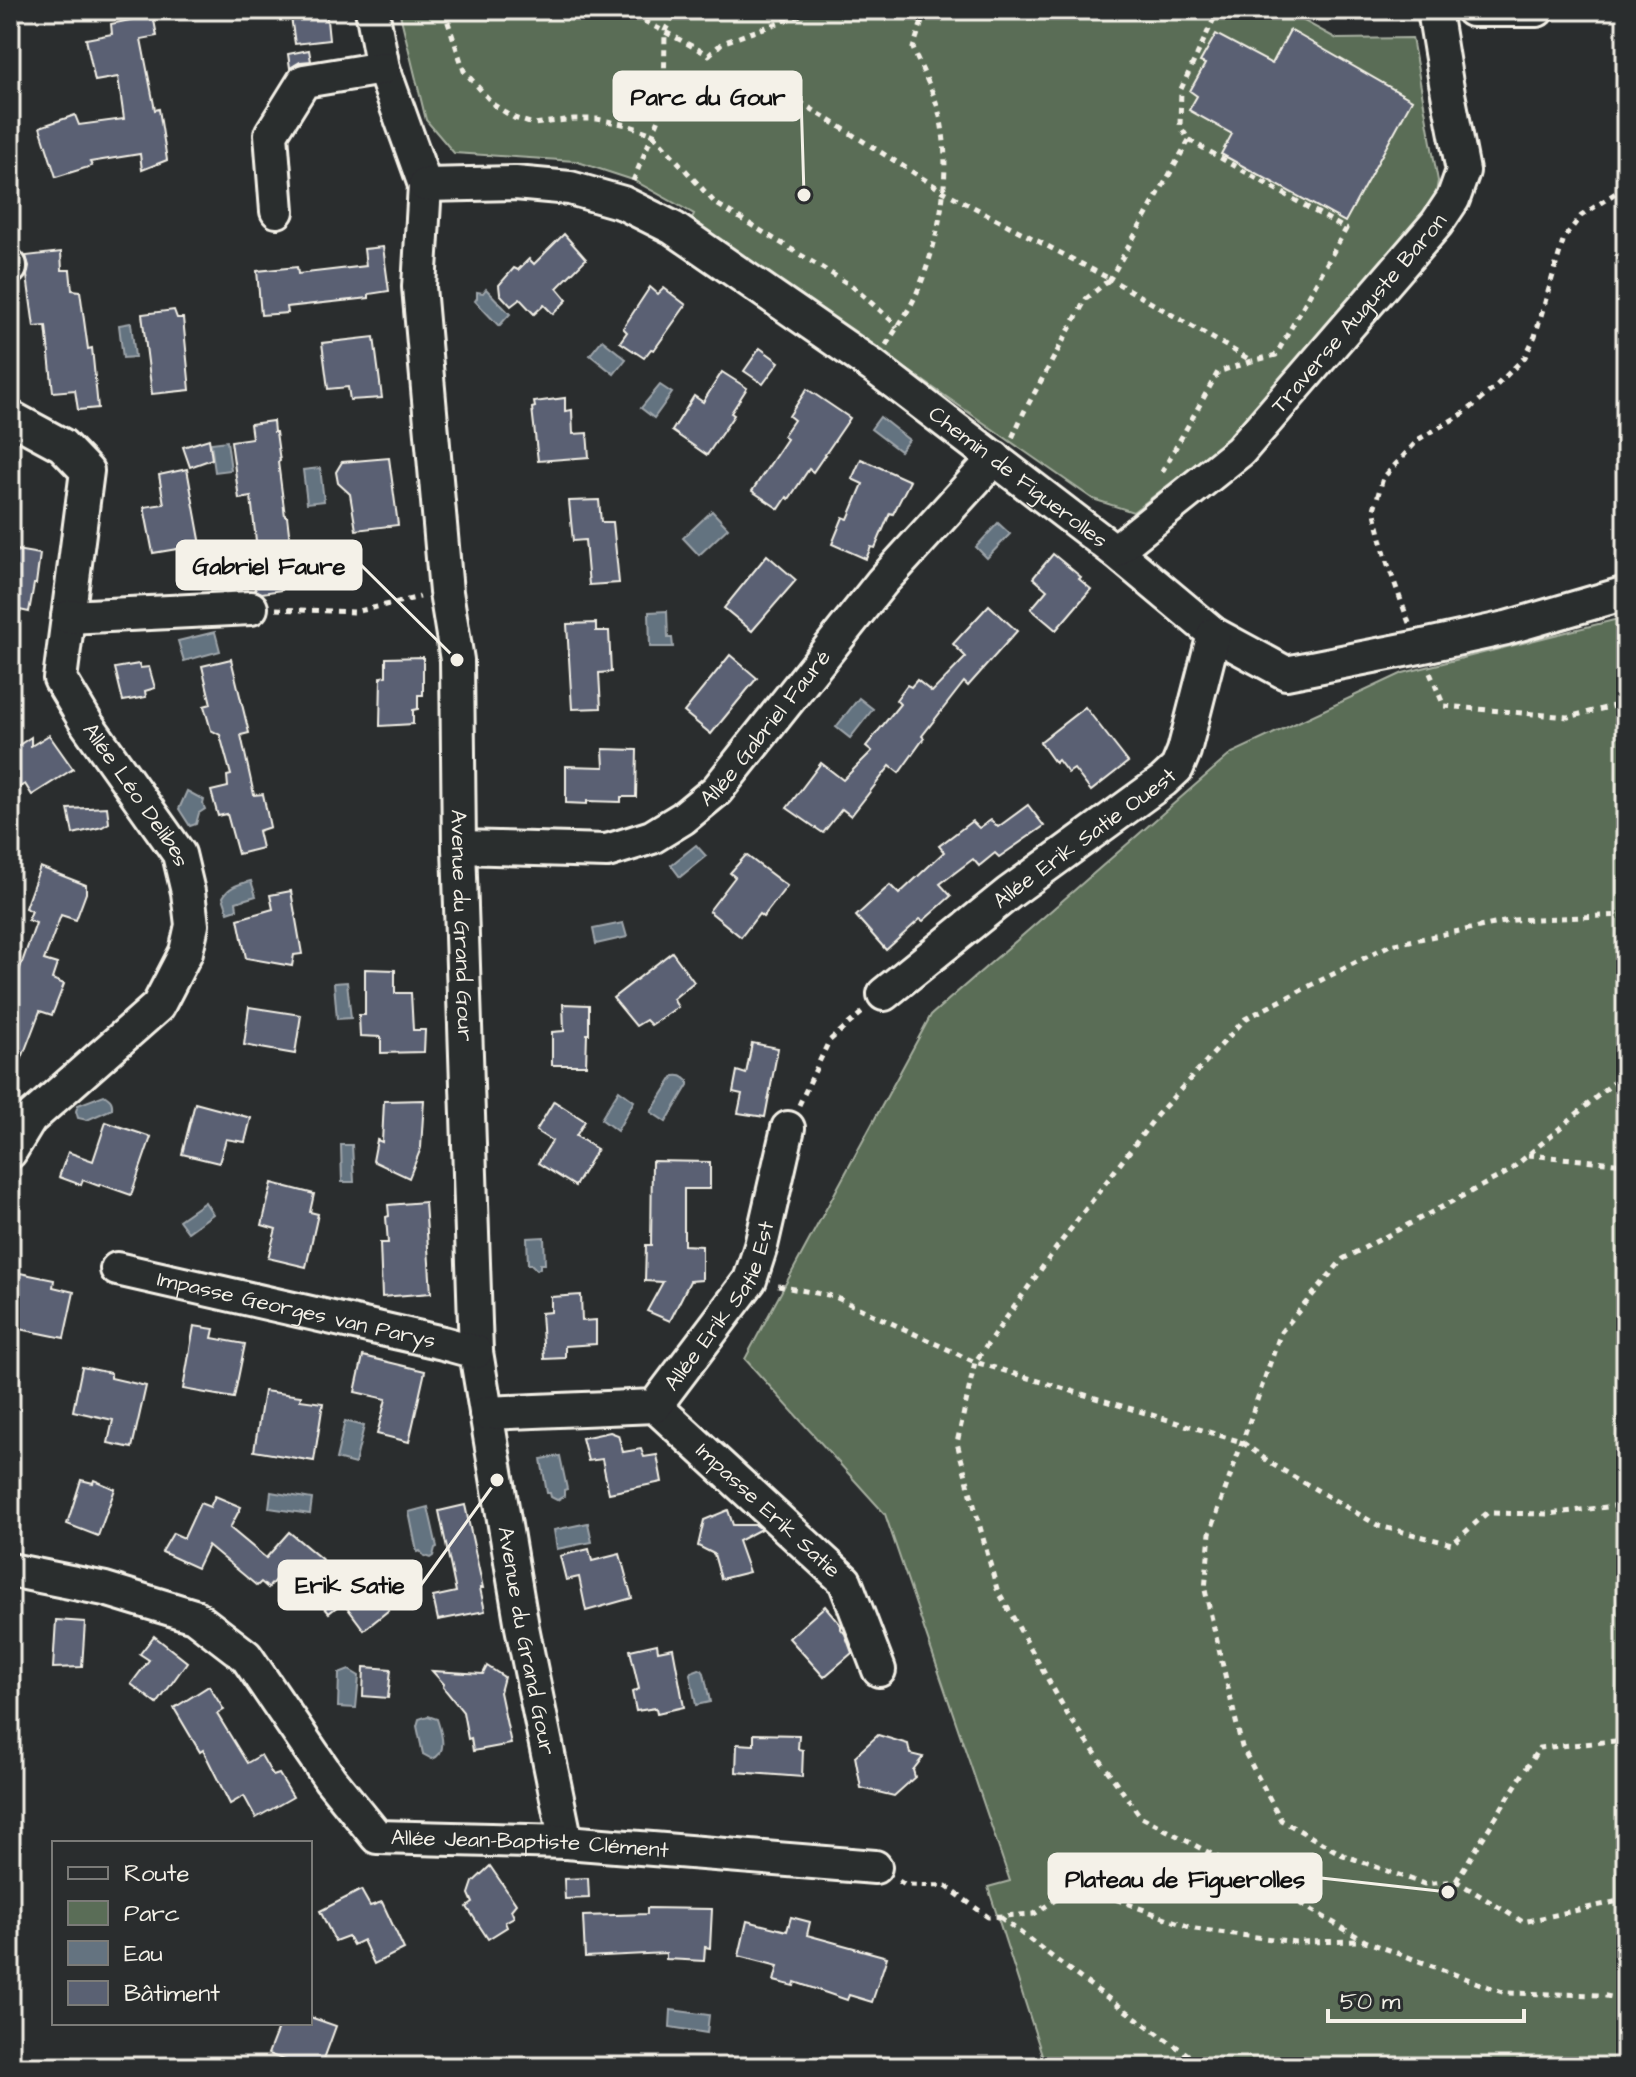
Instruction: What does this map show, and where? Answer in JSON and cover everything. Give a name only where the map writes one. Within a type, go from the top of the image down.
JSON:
[{"type":"street","name":"Avenue du Grand Gour","points":[[372,10],[383,68],[425,185],[419,287],[446,592],[457,660],[459,847],[476,1352],[522,1627],[566,1842]]},
{"type":"street","name":"Traverse Auguste Baron","points":[[1115,551],[1240,451],[1437,223],[1453,199],[1463,171],[1434,10]]},
{"type":"street","points":[[1472,10],[1537,10]]},
{"type":"street","points":[[277,211],[271,134],[304,81],[383,68]]},
{"type":"street","name":"Chemin de Figuerolles","points":[[425,185],[515,183],[570,188],[623,203],[673,228],[873,366],[1115,551],[1214,634],[1286,673],[1506,628],[1626,593]]},
{"type":"street","name":"Allée Léo Delibes","points":[[10,417],[62,445],[87,471],[60,679],[87,724],[179,854],[192,925],[186,952],[158,1006],[30,1119],[10,1152]]},
{"type":"street","name":"Allée Gabriel Fauré","points":[[459,847],[607,851],[652,837],[683,818],[717,790],[882,582],[998,461]]},
{"type":"street","points":[[68,617],[251,608]]},
{"type":"street","name":"Allée Erik Satie Ouest","points":[[884,994],[1009,893],[1177,768],[1214,634]]},
{"type":"street","name":"Allée Erik Satie Est","points":[[486,1413],[655,1406],[750,1280],[761,1246],[788,1128]]},
{"type":"street","name":"Impasse Georges van Parys","points":[[117,1269],[476,1352]]},
{"type":"street","name":"Impasse Erik Satie","points":[[655,1406],[845,1581],[879,1670]]},
{"type":"street","name":"Allée Jean-Baptiste Clément","points":[[10,1570],[105,1589],[194,1616],[246,1656],[330,1779],[377,1837],[566,1842],[875,1867]]},
{"type":"path","points":[[444,10],[464,71],[494,105],[514,118],[533,124],[597,119],[653,134],[715,203],[852,286],[897,328],[914,298],[933,247],[943,191],[945,149],[937,105],[913,48],[926,10]]},
{"type":"path","points":[[623,10],[709,55],[722,43],[815,10]]},
{"type":"path","points":[[623,203],[664,107],[665,31],[675,10]]},
{"type":"path","points":[[910,10],[922,23]]},
{"type":"path","points":[[1162,472],[1218,372],[1276,355],[1346,229],[1189,140],[1180,126],[1181,89],[1218,10]]},
{"type":"path","points":[[789,95],[943,191],[1110,279],[1252,361]]},
{"type":"path","points":[[998,461],[1086,299],[1110,279],[1189,140]]},
{"type":"path","points":[[1626,186],[1581,216],[1564,238],[1535,336],[1525,357],[1466,412],[1419,439],[1383,478],[1374,509],[1386,559],[1444,706],[1568,717],[1626,703]]},
{"type":"path","points":[[251,608],[355,612],[446,592]]},
{"type":"path","points":[[1626,915],[1514,920],[1390,945],[1245,1019],[1157,1115],[975,1362],[957,1443],[997,1589],[1068,1715],[1140,1816],[1365,1941],[1505,1993],[1601,1995],[1626,2000]]},
{"type":"path","points":[[788,1128],[829,1041],[884,994]]},
{"type":"path","points":[[1626,1072],[1508,1172],[1343,1259],[1281,1332],[1210,1533],[1205,1590],[1242,1747],[1281,1820],[1343,1855],[1424,1884],[1456,1881],[1523,1922],[1619,1901],[1626,1903]]},
{"type":"path","points":[[1527,1155],[1626,1164]]},
{"type":"path","points":[[750,1280],[833,1296],[975,1362],[1242,1442],[1272,1464],[1379,1526],[1452,1544],[1487,1513],[1549,1514],[1614,1506],[1625,1500]]},
{"type":"path","points":[[1456,1881],[1539,1748],[1626,1740]]},
{"type":"path","points":[[875,1867],[905,1885],[946,1886],[988,1917],[1034,1914],[1078,1885],[1195,1929],[1295,1942],[1365,1941]]},
{"type":"path","points":[[999,1916],[1205,2067]]},
{"type":"green space","points":[[399,10],[1284,10],[1337,39],[1412,38],[1438,181],[1435,199],[1232,436],[1133,512],[1093,499],[889,357],[732,256],[689,225],[694,214],[633,180],[575,161],[454,153],[426,120]]},
{"type":"green space","points":[[1626,617],[1626,2067],[1046,2067],[988,1887],[1010,1881],[885,1514],[745,1359],[931,1015],[1232,753],[1403,673]]},
{"type":"water","points":[[486,289],[510,314],[499,326],[475,301],[477,292],[483,293]]},
{"type":"water","points":[[131,323],[135,357],[123,358],[119,325]]},
{"type":"water","points":[[602,340],[626,359],[614,374],[590,355]]},
{"type":"water","points":[[660,385],[672,393],[654,418],[641,408]]},
{"type":"water","points":[[880,417],[909,440],[900,451],[871,429]]},
{"type":"water","points":[[227,441],[231,470],[215,472],[211,443]]},
{"type":"water","points":[[320,468],[324,501],[307,503],[303,470]]},
{"type":"water","points":[[712,511],[728,528],[699,555],[683,538]]},
{"type":"water","points":[[998,523],[1010,534],[987,558],[976,547]]},
{"type":"water","points":[[667,611],[668,638],[672,638],[673,647],[650,647],[649,612]]},
{"type":"water","points":[[215,632],[220,651],[184,661],[178,641]]},
{"type":"water","points":[[859,698],[873,709],[850,738],[836,727]]},
{"type":"water","points":[[187,791],[204,800],[205,809],[199,813],[196,824],[190,826],[179,809]]},
{"type":"water","points":[[696,845],[706,856],[680,877],[671,865]]},
{"type":"water","points":[[251,881],[256,896],[236,902],[237,909],[228,912],[223,897],[225,893]]},
{"type":"water","points":[[623,923],[627,937],[596,944],[593,929]]},
{"type":"water","points":[[347,982],[351,1018],[337,1019],[334,983]]},
{"type":"water","points":[[674,1076],[685,1078],[688,1085],[666,1122],[651,1112]]},
{"type":"water","points":[[619,1090],[634,1101],[617,1131],[601,1119]]},
{"type":"water","points":[[104,1095],[111,1100],[112,1109],[87,1120],[78,1118],[78,1105]]},
{"type":"water","points":[[341,1145],[352,1145],[354,1182],[342,1182]]},
{"type":"water","points":[[205,1202],[213,1214],[188,1232],[179,1220]]},
{"type":"water","points":[[544,1237],[545,1264],[540,1264],[537,1270],[528,1264],[527,1238]]},
{"type":"water","points":[[345,1421],[364,1426],[355,1464],[336,1459]]},
{"type":"water","points":[[560,1456],[567,1489],[564,1496],[557,1500],[547,1493],[541,1459]]},
{"type":"water","points":[[271,1492],[312,1499],[310,1514],[269,1508]]},
{"type":"water","points":[[428,1507],[437,1547],[430,1558],[417,1552],[409,1512]]},
{"type":"water","points":[[588,1523],[592,1542],[557,1549],[554,1530]]},
{"type":"water","points":[[699,1669],[704,1673],[710,1702],[696,1705],[690,1674]]},
{"type":"water","points":[[349,1670],[359,1676],[356,1708],[338,1707],[339,1674]]},
{"type":"water","points":[[428,1716],[437,1719],[442,1742],[441,1752],[432,1759],[423,1754],[417,1726],[419,1719]]},
{"type":"water","points":[[671,2010],[709,2015],[707,2033],[670,2027]]},
{"type":"building","points":[[290,10],[326,10],[329,40],[295,44]]},
{"type":"building","points":[[153,15],[157,36],[141,39],[155,110],[159,109],[167,160],[142,170],[140,154],[90,162],[92,166],[56,177],[40,127],[75,115],[79,125],[124,119],[118,77],[95,81],[86,39],[112,34],[111,24]]},
{"type":"building","points":[[1290,30],[1412,100],[1345,222],[1221,154],[1232,134],[1189,110],[1197,96],[1190,91],[1205,64],[1200,62],[1216,34],[1272,64]]},
{"type":"building","points":[[309,50],[311,61],[300,62],[290,68],[288,54]]},
{"type":"building","points":[[564,234],[586,259],[557,288],[567,300],[553,314],[544,305],[534,314],[520,299],[511,306],[500,294],[499,285],[514,268],[518,270],[529,259],[534,264]]},
{"type":"building","points":[[383,247],[389,291],[369,294],[369,298],[287,307],[288,313],[261,315],[257,271],[297,267],[298,274],[366,266],[364,249]]},
{"type":"building","points":[[61,252],[62,270],[70,270],[72,290],[80,291],[88,349],[92,348],[98,408],[78,410],[75,390],[53,392],[46,326],[34,327],[26,256]]},
{"type":"building","points":[[650,287],[658,294],[664,288],[686,305],[654,350],[651,349],[644,358],[620,342],[627,332],[623,328]]},
{"type":"building","points":[[174,310],[177,318],[183,318],[190,390],[152,394],[142,314]]},
{"type":"building","points":[[374,337],[382,398],[350,400],[348,387],[328,389],[322,343]]},
{"type":"building","points":[[760,348],[779,362],[763,384],[744,371]]},
{"type":"building","points":[[722,372],[747,388],[731,413],[734,415],[707,455],[672,431],[694,396],[703,402]]},
{"type":"building","points":[[807,389],[850,418],[813,472],[809,469],[779,509],[752,491],[787,439],[783,436],[794,420],[789,416]]},
{"type":"building","points":[[565,398],[565,411],[572,410],[573,434],[587,433],[589,457],[538,461],[532,408],[535,407],[534,402]]},
{"type":"building","points":[[273,421],[294,576],[281,578],[282,590],[262,593],[255,590],[251,550],[257,550],[251,497],[239,499],[231,441],[252,438],[250,424]]},
{"type":"building","points":[[209,439],[212,459],[190,467],[183,447]]},
{"type":"building","points":[[389,458],[398,525],[356,530],[350,494],[338,483],[336,472],[342,462]]},
{"type":"building","points":[[861,459],[910,481],[893,514],[890,513],[875,548],[871,547],[866,559],[832,544],[843,517],[848,519],[863,484],[852,479]]},
{"type":"building","points":[[187,469],[201,545],[153,553],[144,507],[164,504],[159,475]]},
{"type":"building","points":[[599,500],[601,522],[613,522],[619,583],[589,585],[585,540],[573,541],[569,501]]},
{"type":"building","points":[[10,549],[40,554],[29,612],[10,608]]},
{"type":"building","points":[[1053,554],[1091,589],[1056,630],[1031,609],[1047,590],[1033,578]]},
{"type":"building","points":[[767,555],[796,580],[752,631],[724,608]]},
{"type":"building","points":[[989,605],[1017,631],[968,686],[964,682],[922,736],[924,738],[899,773],[890,766],[851,816],[842,809],[823,833],[787,808],[821,763],[843,780],[872,751],[866,746],[900,704],[896,700],[907,685],[911,687],[917,680],[932,692],[966,657],[953,644]]},
{"type":"building","points":[[596,623],[596,631],[609,631],[611,672],[599,673],[601,708],[572,709],[567,624]]},
{"type":"building","points":[[730,655],[757,678],[711,734],[684,712]]},
{"type":"building","points":[[423,657],[423,695],[418,695],[413,724],[380,726],[381,677],[386,676],[386,658]]},
{"type":"building","points":[[231,659],[249,733],[241,735],[254,795],[263,794],[270,827],[258,831],[262,848],[238,854],[227,814],[218,816],[211,791],[228,787],[227,776],[231,775],[220,735],[211,730],[204,706],[211,704],[202,666]]},
{"type":"building","points":[[139,664],[140,668],[149,667],[155,688],[145,691],[146,697],[123,701],[115,668]]},
{"type":"building","points":[[1085,707],[1128,762],[1091,791],[1074,769],[1068,773],[1058,760],[1055,763],[1040,742]]},
{"type":"building","points":[[49,735],[73,769],[32,795],[25,784],[10,792],[10,751],[31,737],[31,746]]},
{"type":"building","points":[[603,749],[637,750],[636,797],[621,797],[621,802],[566,803],[566,766],[604,767]]},
{"type":"building","points":[[1028,805],[1044,826],[999,857],[995,853],[979,866],[973,859],[940,884],[951,896],[886,950],[856,916],[890,885],[899,894],[944,852],[939,846],[972,821],[979,828],[991,820],[998,827]]},
{"type":"building","points":[[107,807],[109,823],[73,834],[68,809]]},
{"type":"building","points":[[746,855],[787,886],[763,917],[759,914],[741,937],[709,911],[735,877],[730,873]]},
{"type":"building","points":[[40,867],[86,885],[86,893],[76,920],[61,915],[44,960],[57,964],[52,979],[64,984],[52,1015],[40,1011],[10,1084],[10,984],[14,985],[36,923],[28,920],[32,911],[25,908]]},
{"type":"building","points":[[291,891],[302,954],[294,955],[292,966],[246,958],[238,919],[273,909],[270,895]]},
{"type":"building","points":[[672,952],[694,982],[673,999],[678,1007],[651,1025],[646,1020],[636,1026],[613,998]]},
{"type":"building","points":[[365,969],[395,970],[395,993],[411,993],[413,1030],[425,1030],[424,1052],[381,1053],[381,1037],[360,1036],[359,1015],[365,1015]]},
{"type":"building","points":[[563,1004],[589,1005],[586,1065],[552,1065],[552,1032],[564,1031]]},
{"type":"building","points":[[249,1007],[301,1015],[295,1054],[244,1045]]},
{"type":"building","points":[[752,1043],[778,1048],[765,1117],[738,1113],[742,1094],[733,1092],[737,1071],[746,1074]]},
{"type":"building","points":[[424,1100],[421,1148],[409,1178],[373,1161],[377,1140],[382,1142],[384,1101]]},
{"type":"building","points":[[554,1101],[585,1121],[576,1136],[597,1149],[575,1186],[538,1163],[552,1141],[536,1131]]},
{"type":"building","points":[[195,1103],[251,1118],[245,1142],[226,1139],[219,1163],[182,1154]]},
{"type":"building","points":[[106,1122],[151,1137],[131,1195],[100,1184],[83,1180],[81,1185],[59,1177],[68,1152],[93,1161]]},
{"type":"building","points":[[652,1161],[710,1162],[710,1189],[684,1189],[684,1245],[702,1246],[702,1280],[690,1281],[670,1321],[647,1311],[663,1282],[645,1281],[646,1245],[651,1245]]},
{"type":"building","points":[[272,1183],[314,1194],[310,1212],[318,1214],[306,1267],[268,1258],[276,1229],[262,1225]]},
{"type":"building","points":[[425,1202],[431,1293],[382,1297],[380,1243],[388,1243],[388,1205]]},
{"type":"building","points":[[20,1273],[54,1280],[53,1287],[74,1292],[64,1338],[10,1327]]},
{"type":"building","points":[[581,1295],[582,1321],[596,1320],[596,1344],[565,1346],[565,1358],[544,1359],[541,1313],[551,1312],[551,1297]]},
{"type":"building","points":[[194,1326],[214,1329],[212,1338],[245,1344],[234,1398],[183,1389]]},
{"type":"building","points":[[363,1356],[425,1371],[409,1442],[377,1434],[386,1399],[355,1392]]},
{"type":"building","points":[[82,1367],[111,1373],[111,1378],[146,1386],[132,1448],[108,1443],[113,1420],[73,1411]]},
{"type":"building","points":[[264,1391],[301,1396],[300,1400],[323,1403],[314,1461],[254,1451]]},
{"type":"building","points":[[610,1432],[618,1435],[623,1452],[641,1449],[644,1457],[657,1455],[662,1482],[609,1493],[602,1459],[588,1461],[582,1438]]},
{"type":"building","points":[[81,1480],[93,1483],[94,1480],[115,1489],[98,1536],[67,1524]]},
{"type":"building","points":[[215,1496],[241,1507],[230,1528],[266,1558],[289,1532],[346,1583],[362,1573],[389,1610],[364,1630],[343,1602],[329,1613],[293,1569],[279,1584],[275,1580],[268,1588],[261,1582],[257,1586],[208,1545],[197,1568],[162,1552],[173,1533],[184,1538],[200,1503],[210,1507]]},
{"type":"building","points":[[465,1505],[485,1611],[438,1620],[433,1597],[456,1592],[439,1511]]},
{"type":"building","points":[[728,1510],[733,1525],[756,1525],[761,1529],[738,1541],[749,1572],[721,1579],[714,1554],[698,1546],[704,1520]]},
{"type":"building","points":[[589,1549],[592,1561],[620,1554],[632,1598],[586,1611],[579,1577],[566,1580],[560,1556]]},
{"type":"building","points":[[825,1606],[841,1625],[852,1653],[824,1677],[789,1638]]},
{"type":"building","points":[[56,1620],[85,1622],[82,1667],[53,1668]]},
{"type":"building","points":[[154,1636],[187,1662],[157,1704],[131,1684],[149,1660],[140,1654]]},
{"type":"building","points":[[657,1644],[658,1651],[673,1648],[684,1707],[657,1713],[656,1708],[636,1711],[632,1692],[639,1689],[630,1650]]},
{"type":"building","points":[[487,1666],[504,1677],[500,1692],[511,1744],[473,1751],[463,1712],[432,1671],[483,1674]]},
{"type":"building","points":[[364,1667],[391,1669],[388,1698],[363,1696]]},
{"type":"building","points":[[209,1686],[224,1710],[217,1714],[247,1763],[261,1755],[273,1776],[279,1774],[293,1797],[256,1818],[244,1796],[230,1804],[203,1750],[200,1752],[174,1708]]},
{"type":"building","points":[[754,1734],[799,1735],[798,1749],[803,1750],[802,1777],[736,1772],[737,1744],[754,1745]]},
{"type":"building","points":[[878,1735],[908,1744],[910,1754],[923,1757],[913,1770],[915,1777],[894,1796],[861,1788],[855,1756]]},
{"type":"building","points":[[490,1866],[516,1904],[511,1910],[514,1917],[505,1922],[507,1927],[488,1939],[467,1907],[473,1903],[469,1894],[473,1882]]},
{"type":"building","points":[[588,1878],[589,1898],[565,1899],[564,1879]]},
{"type":"building","points":[[361,1890],[370,1906],[382,1902],[404,1949],[374,1964],[363,1940],[353,1945],[348,1936],[335,1941],[320,1911]]},
{"type":"building","points":[[647,1908],[712,1909],[710,1948],[705,1947],[704,1961],[666,1959],[666,1953],[585,1957],[583,1916],[647,1914]]},
{"type":"building","points":[[791,1917],[810,1922],[807,1935],[887,1957],[872,2002],[849,1995],[847,2000],[795,1982],[794,1986],[774,1981],[778,1966],[739,1956],[747,1921],[787,1931]]},
{"type":"building","points":[[312,2018],[336,2026],[321,2067],[304,2067],[268,2054],[279,2025],[312,2025]]},
{"type":"place","name":"Parc du Gour","points":[[804,195]]},
{"type":"place","name":"Gabriel Faure","points":[[457,660]]},
{"type":"place","name":"Erik Satie","points":[[497,1480]]},
{"type":"place","name":"Plateau de Figuerolles","points":[[1448,1892]]}]
